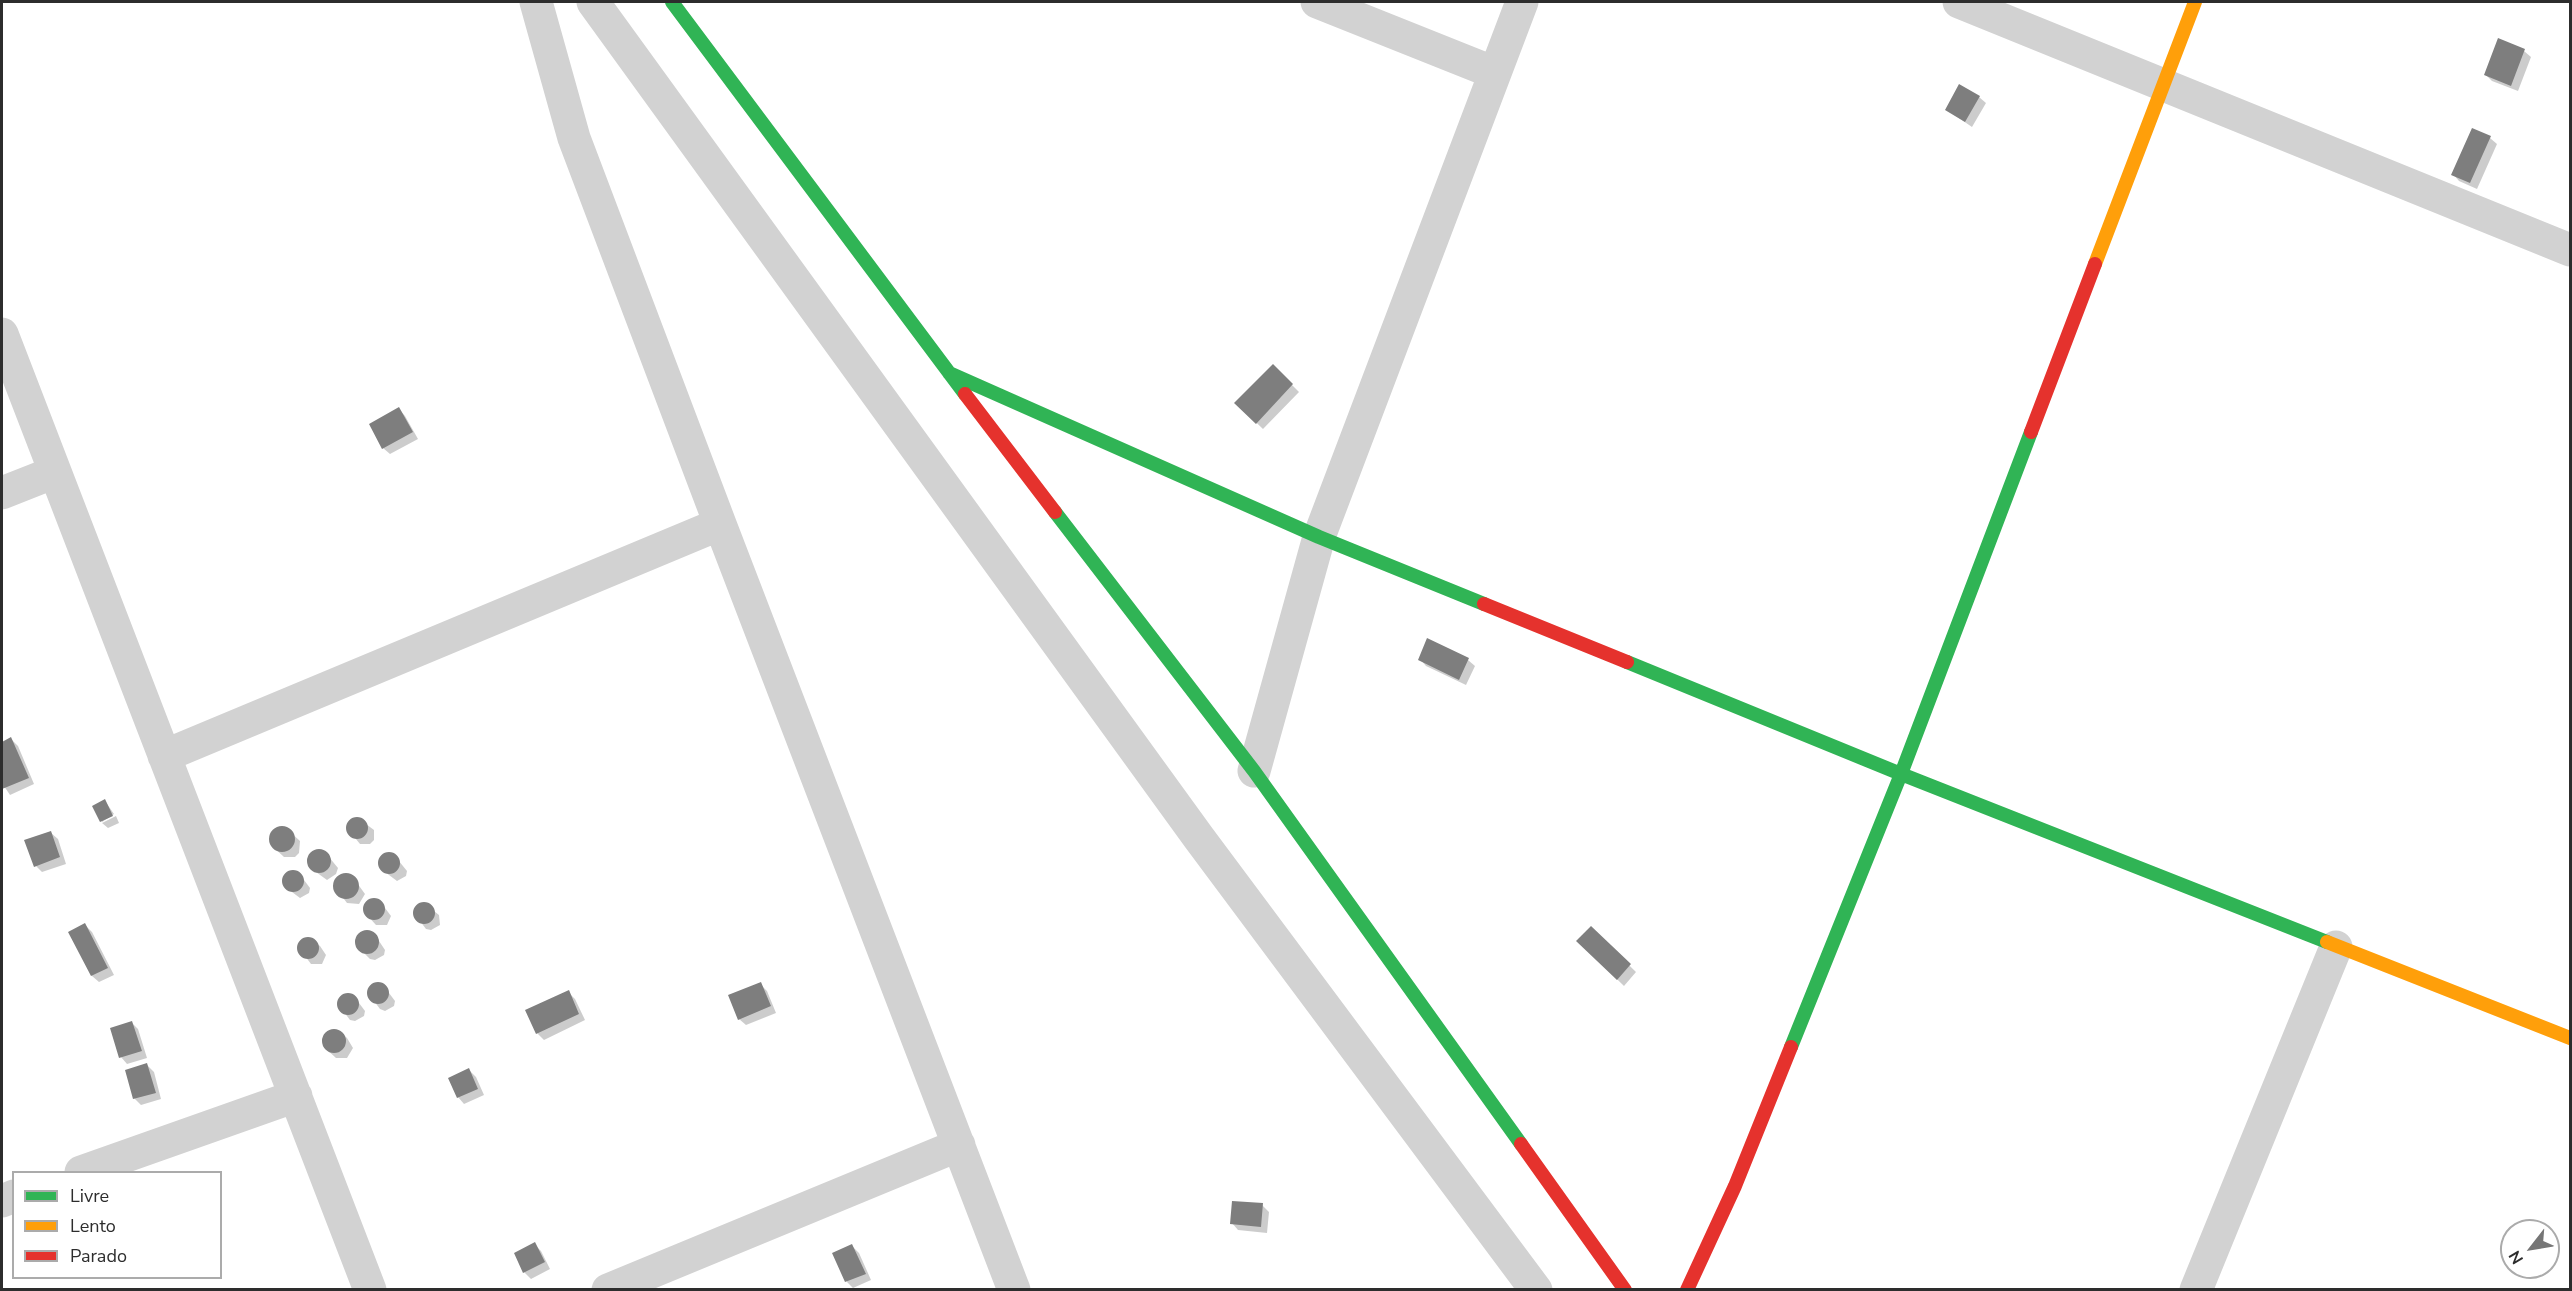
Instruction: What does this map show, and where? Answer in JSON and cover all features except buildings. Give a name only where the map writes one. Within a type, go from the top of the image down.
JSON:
[{"type":"street","points":[[536,2],[574,138],[1014,1290]]},
{"type":"street","points":[[593,2],[1199,838],[1536,1290]]},
{"type":"street","points":[[672,2],[950,373],[1254,771],[1625,1290]]},
{"type":"street","points":[[1317,2],[1495,73]]},
{"type":"street","points":[[1254,771],[1319,537],[1522,2]]},
{"type":"street","points":[[1959,2],[2571,250]]},
{"type":"street","points":[[1687,1290],[1735,1186],[1901,774],[2195,2]]},
{"type":"street","points":[[2,334],[370,1290]]},
{"type":"street","points":[[950,373],[1319,537],[1901,774],[2571,1038]]},
{"type":"street","points":[[2,493],[55,472]]},
{"type":"street","points":[[164,756],[720,524]]},
{"type":"street","points":[[2196,1290],[2336,947]]},
{"type":"street","points":[[87,1171],[296,1096]]},
{"type":"street","points":[[608,1290],[959,1145]]},
{"type":"traffic: fast","points":[[672,2],[965,394]]},
{"type":"traffic: fast","points":[[949,373],[1319,537],[1484,604]]},
{"type":"traffic: fast","points":[[1791,1047],[1901,774],[2031,432]]},
{"type":"traffic: fast","points":[[1055,512],[1254,771],[1521,1144]]},
{"type":"traffic: fast","points":[[1627,662],[1901,774],[2327,942]]},
{"type":"traffic: slow","points":[[2095,264],[2195,2]]},
{"type":"traffic: slow","points":[[2327,942],[2570,1038]]},
{"type":"traffic: jam","points":[[2031,432],[2095,264]]},
{"type":"traffic: jam","points":[[965,394],[1055,512]]},
{"type":"traffic: jam","points":[[1484,604],[1627,662]]},
{"type":"traffic: jam","points":[[1687,1290],[1735,1186],[1791,1047]]},
{"type":"traffic: jam","points":[[1521,1144],[1625,1290]]}]
